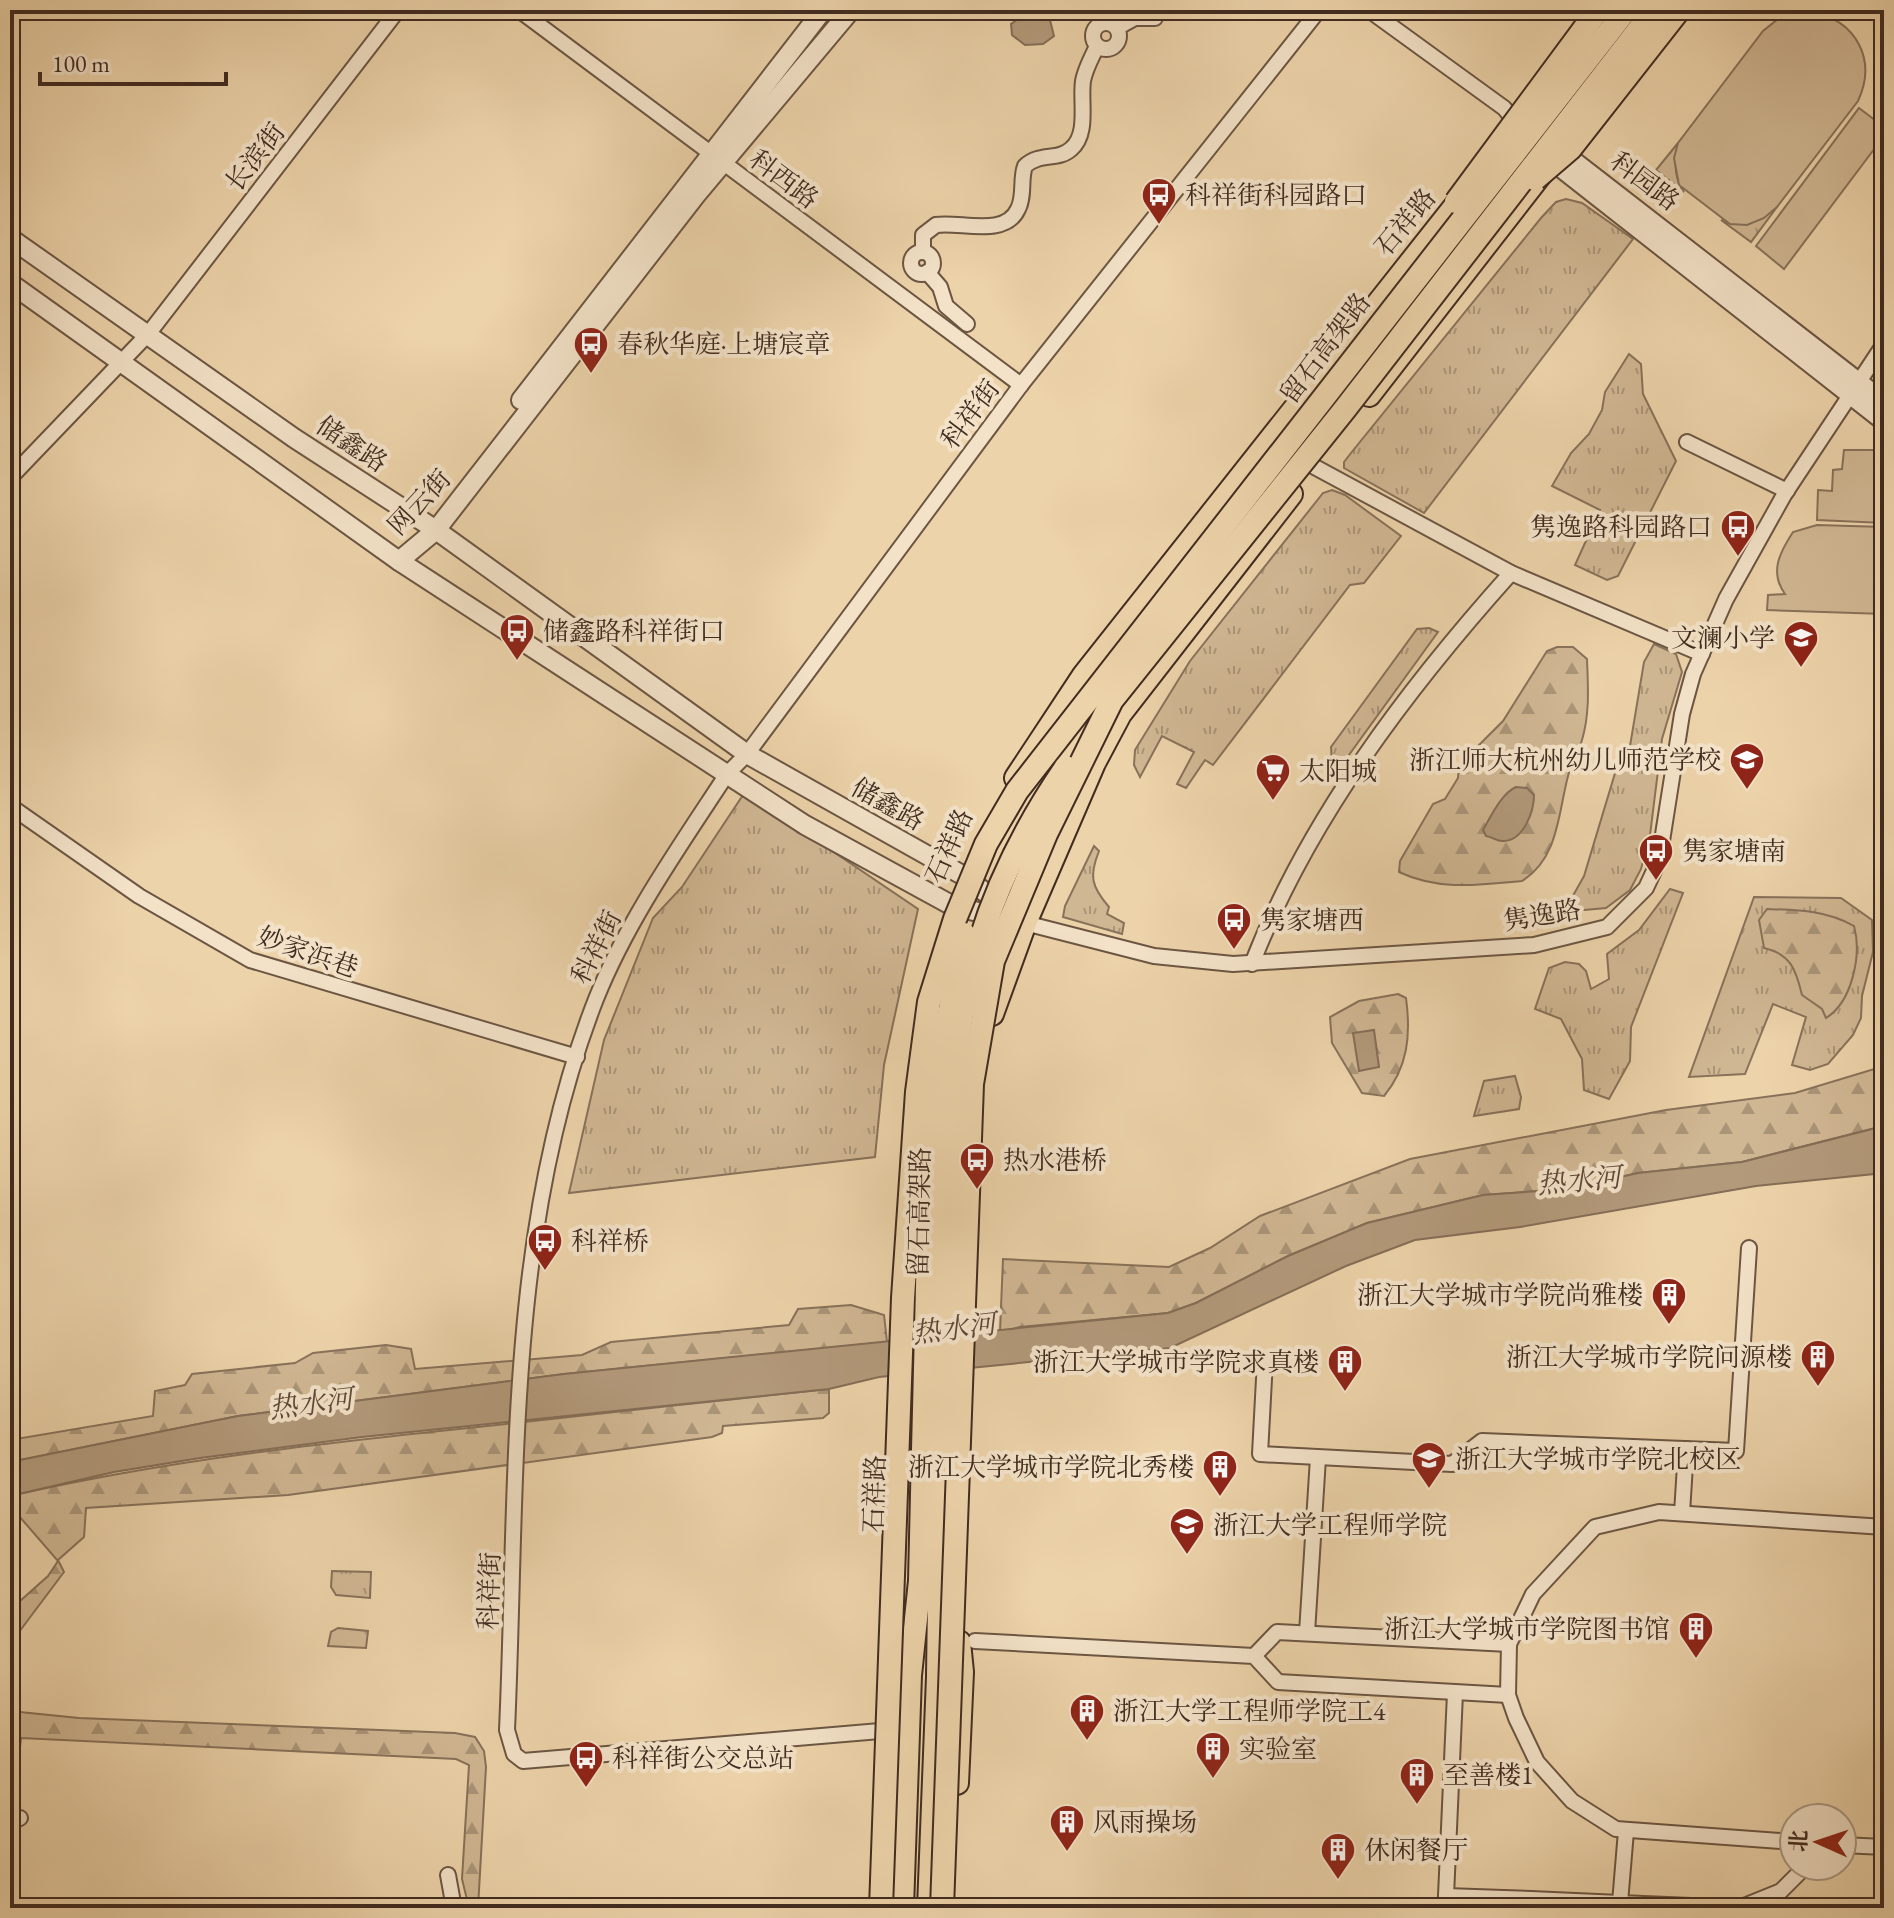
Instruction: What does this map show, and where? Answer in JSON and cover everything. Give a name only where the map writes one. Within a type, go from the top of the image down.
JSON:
[{"type":"main road","points":[[1017,791],[1116,645],[1366,322],[1598,10]]},
{"type":"main road","name":"石祥路","points":[[872,1908],[883,1669],[900,1593],[911,1088],[924,995],[979,836],[1084,675],[1383,293],[1612,10]]},
{"type":"main road","name":"留石高架路","points":[[881,1908],[903,1298],[917,1092],[929,1002],[955,919],[986,844],[1017,791],[1072,724],[1405,289],[1626,10]]},
{"type":"main road","name":"留石高架路","points":[[902,1908],[910,1675],[932,1450],[949,1109],[959,1030],[976,957],[1005,874],[1041,804],[1112,700],[1654,10]]},
{"type":"main road","points":[[952,1908],[962,1672],[953,1578],[966,1167],[995,1001],[1094,763],[1120,714],[1485,250],[1667,10]]},
{"type":"main road","points":[[1498,212],[1570,149],[1679,10]]},
{"type":"main road","name":"留石高架路","points":[[942,1908],[972,1084],[979,1026],[993,961],[1015,902],[1112,700]]},
{"type":"main road","name":"留石高架路","points":[[929,1908],[938,1677],[932,1450],[933,1142],[938,1074],[963,938],[988,873],[1021,805],[1072,724]]},
{"type":"main road","points":[[874,1871],[910,1675]]},
{"type":"main road","points":[[938,1677],[943,1754],[942,1816],[954,1863]]},
{"type":"street","name":"长滨街","points":[[10,478],[149,333],[398,10]]},
{"type":"street","name":"科西路","points":[[519,10],[1021,385]]},
{"type":"street","name":"网云街","points":[[399,561],[430,526],[716,159],[823,10]]},
{"type":"street","name":"网云街","points":[[716,159],[851,10]]},
{"type":"street","name":"科祥街","points":[[880,1731],[523,1761],[514,1754],[507,1730],[522,1342],[537,1212],[577,1057],[596,999],[630,930],[727,774],[747,754],[1021,385],[1319,10]]},
{"type":"street","name":"科园路","points":[[1369,10],[1504,108],[1520,127],[1555,155],[1854,387],[1884,421]]},
{"type":"street","points":[[1096,17],[1117,28],[1118,41],[1114,47],[1107,49],[1097,46],[1092,36],[1096,17]]},
{"type":"street","points":[[1117,28],[1135,18],[1155,18]]},
{"type":"street","points":[[967,324],[946,306],[940,287],[927,272],[919,273],[911,265],[915,254],[923,251],[923,235],[936,225],[995,226],[1005,223],[1018,209],[1025,166],[1040,155],[1065,154],[1075,146],[1082,130],[1083,81],[1097,46]]},
{"type":"street","name":"储鑫路","points":[[10,238],[294,438],[430,526],[747,754],[964,876],[1025,923]]},
{"type":"street","points":[[10,283],[399,561],[805,825],[953,906],[1025,923]]},
{"type":"street","name":"隽逸路","points":[[1025,923],[1154,956],[1210,963],[1252,964],[1534,945],[1607,927],[1646,888],[1659,860],[1682,714],[1702,654],[1726,599],[1787,491],[1884,344]]},
{"type":"street","name":"科园路","points":[[1854,387],[1884,402]]},
{"type":"street","points":[[1687,442],[1787,491]]},
{"type":"street","points":[[1313,466],[1511,573],[1702,654]]},
{"type":"street","points":[[1252,964],[1272,912],[1334,803],[1464,626],[1511,573]]},
{"type":"street","name":"妙家浜巷","points":[[10,806],[139,896],[250,960],[577,1057]]},
{"type":"street","points":[[1265,1360],[1260,1454],[1452,1464],[1482,1441],[1736,1451],[1749,1248]]},
{"type":"street","points":[[1682,1513],[1686,1449]]},
{"type":"street","points":[[1307,1633],[1318,1458]]},
{"type":"street","points":[[1778,1841],[1616,1829],[1564,1793],[1537,1762],[1508,1695],[1509,1644],[1533,1594],[1595,1527],[1659,1512],[1884,1527]]},
{"type":"street","points":[[1254,1656],[1277,1632],[1509,1644]]},
{"type":"street","points":[[975,1641],[1254,1656],[1278,1682],[1508,1695]]},
{"type":"street","points":[[1455,1693],[1446,1902],[1620,1903],[1739,1908],[1781,1891],[1790,1882]]},
{"type":"street","points":[[1620,1903],[1626,1831]]},
{"type":"street","points":[[1858,1846],[1884,1847]]},
{"type":"street","points":[[448,1875],[454,1908]]},
{"type":"green space","points":[[1812,12],[1841,24],[1859,44],[1865,71],[1858,101],[1777,207],[1764,218],[1747,225],[1730,224],[1679,185],[1674,158],[1678,143],[1763,31],[1778,19]]},
{"type":"green space","points":[[1859,108],[1884,127],[1884,136],[1784,269],[1756,246]]},
{"type":"green space","points":[[1678,143],[1676,169],[1684,192],[1656,170]]},
{"type":"green space","points":[[1566,199],[1582,203],[1633,239],[1424,513],[1344,468],[1344,462],[1351,453],[1541,218],[1556,202]]},
{"type":"green space","points":[[1777,207],[1751,242],[1721,220],[1728,223],[1750,221]]},
{"type":"green space","points":[[1629,354],[1641,364],[1643,394],[1676,461],[1618,576],[1607,580],[1575,565],[1600,510],[1552,486],[1571,453],[1589,434],[1602,410],[1605,392]]},
{"type":"green space","points":[[1844,450],[1882,450],[1884,523],[1817,520],[1818,490],[1832,491],[1833,470],[1842,469]]},
{"type":"green space","points":[[1332,490],[1345,495],[1401,536],[1364,583],[1350,585],[1213,765],[1205,760],[1186,788],[1177,784],[1194,752],[1162,736],[1140,777],[1134,765],[1135,750],[1190,661],[1323,493]]},
{"type":"green space","points":[[1817,525],[1884,527],[1884,614],[1767,610],[1768,595],[1785,594],[1777,570],[1788,540],[1793,532]]},
{"type":"green space","points":[[1429,628],[1438,632],[1333,777],[1331,747],[1417,629]]},
{"type":"green space","points":[[1654,644],[1676,654],[1682,672],[1662,739],[1650,835],[1641,869],[1630,890],[1606,908],[1574,911],[1570,901],[1584,876],[1622,750],[1629,752],[1644,662]]},
{"type":"green space","points":[[1557,647],[1573,647],[1587,659],[1587,710],[1585,730],[1570,769],[1556,830],[1544,859],[1522,881],[1506,883],[1444,884],[1399,872],[1400,861],[1433,804],[1445,799],[1458,778],[1459,765],[1503,721],[1547,651]]},
{"type":"green space","points":[[745,792],[918,909],[884,1065],[875,1157],[569,1193],[604,1040],[653,918],[682,887]]},
{"type":"green space","points":[[1094,846],[1099,851],[1093,874],[1095,887],[1109,907],[1107,914],[1124,923],[1122,934],[1063,917],[1065,906]]},
{"type":"green space","points":[[1670,889],[1683,893],[1631,1027],[1630,1061],[1609,1099],[1584,1090],[1582,1059],[1561,1019],[1535,1009],[1549,968],[1565,962],[1579,964],[1586,971],[1591,989],[1609,979],[1607,954],[1639,930]]},
{"type":"green space","points":[[1754,897],[1841,898],[1872,920],[1873,952],[1862,996],[1861,1018],[1853,1035],[1828,1064],[1810,1070],[1792,1065],[1806,1017],[1773,1004],[1745,1074],[1689,1077]]},
{"type":"green space","points":[[1767,909],[1822,914],[1854,926],[1857,950],[1853,977],[1842,1001],[1826,1018],[1822,1009],[1802,995],[1791,964],[1780,954],[1764,948],[1759,920]]},
{"type":"green space","points":[[1398,994],[1406,998],[1408,1038],[1403,1062],[1384,1096],[1362,1093],[1332,1043],[1330,1017],[1359,1001]]},
{"type":"green space","points":[[1884,1066],[1883,1126],[1742,1162],[1638,1173],[1568,1189],[1483,1195],[1367,1223],[1288,1256],[1196,1303],[1168,1313],[1020,1327],[1000,1332],[1003,1259],[1169,1267],[1210,1248],[1260,1216],[1410,1159],[1666,1110],[1795,1093]]},
{"type":"green space","points":[[1515,1076],[1521,1097],[1519,1109],[1474,1116],[1484,1081]]},
{"type":"green space","points":[[851,1305],[884,1315],[887,1342],[564,1374],[238,1416],[10,1462],[10,1440],[153,1416],[155,1391],[185,1385],[192,1374],[295,1363],[313,1353],[386,1345],[411,1349],[415,1369],[582,1355],[611,1342],[789,1325],[798,1309]]},
{"type":"green space","points":[[829,1389],[829,1413],[823,1418],[723,1426],[722,1433],[712,1437],[288,1495],[86,1508],[84,1537],[58,1560],[64,1572],[10,1644],[10,1610],[48,1576],[58,1561],[19,1516],[10,1515],[10,1496],[131,1472],[252,1453]]},
{"type":"green space","points":[[332,1571],[371,1572],[370,1598],[336,1595],[331,1587]]},
{"type":"green space","points":[[338,1628],[368,1631],[366,1648],[328,1646],[331,1632]]},
{"type":"green space","points":[[10,1711],[79,1718],[455,1733],[475,1737],[484,1751],[486,1767],[478,1908],[469,1908],[462,1879],[469,1765],[456,1759],[21,1738],[18,1767],[10,1768]]},
{"type":"shaded area","points":[[1034,14],[1050,20],[1054,36],[1043,44],[1025,45],[1012,35],[1011,24],[1022,16]]},
{"type":"shaded area","points":[[1516,787],[1527,788],[1534,795],[1526,824],[1511,839],[1502,841],[1486,836],[1483,830],[1493,812],[1506,794]]},
{"type":"shaded area","points":[[1374,1030],[1379,1067],[1359,1071],[1353,1033]]},
{"type":"shaded area","points":[[1884,1126],[1884,1173],[1756,1186],[1520,1227],[1415,1240],[1346,1266],[1170,1348],[879,1377],[829,1389],[362,1437],[114,1472],[10,1496],[10,1462],[238,1416],[564,1374],[1168,1313],[1196,1303],[1288,1256],[1367,1223],[1483,1195],[1568,1189],[1638,1173],[1742,1162]]},
{"type":"place","name":"科祥街科园路口","points":[[1159,226]]},
{"type":"place","name":"春秋华庭·上塘宸章","points":[[591,375]]},
{"type":"place","name":"隽逸路科园路口","points":[[1738,558]]},
{"type":"place","name":"储鑫路科祥街口","points":[[517,662]]},
{"type":"place","name":"文澜小学","points":[[1801,669]]},
{"type":"place","name":"浙江师大杭州幼儿师范学校","points":[[1747,791]]},
{"type":"place","name":"太阳城","points":[[1273,802]]},
{"type":"place","name":"隽家塘南","points":[[1656,882]]},
{"type":"place","name":"隽家塘西","points":[[1234,951]]},
{"type":"place","name":"热水港桥","points":[[977,1191]]},
{"type":"place","name":"科祥桥","points":[[545,1272]]},
{"type":"place","name":"浙江大学城市学院尚雅楼","points":[[1669,1326]]},
{"type":"place","name":"浙江大学城市学院问源楼","points":[[1818,1388]]},
{"type":"place","name":"浙江大学城市学院求真楼","points":[[1345,1393]]},
{"type":"place","name":"浙江大学城市学院北校区","points":[[1429,1490]]},
{"type":"place","name":"浙江大学城市学院北秀楼","points":[[1220,1498]]},
{"type":"place","name":"浙江大学工程师学院","points":[[1187,1556]]},
{"type":"place","name":"浙江大学城市学院图书馆","points":[[1696,1660]]},
{"type":"place","name":"浙江大学工程师学院工4","points":[[1087,1742]]},
{"type":"place","name":"实验室","points":[[1213,1780]]},
{"type":"place","name":"科祥街公交总站","points":[[586,1789]]},
{"type":"place","name":"至善楼1","points":[[1417,1806]]},
{"type":"place","name":"风雨操场","points":[[1067,1853]]},
{"type":"place","name":"休闲餐厅","points":[[1338,1881]]},
{"type":"water label","name":"热水河","points":[[1579,1180]]},
{"type":"water label","name":"热水河","points":[[954,1328]]},
{"type":"water label","name":"热水河","points":[[311,1403]]}]
